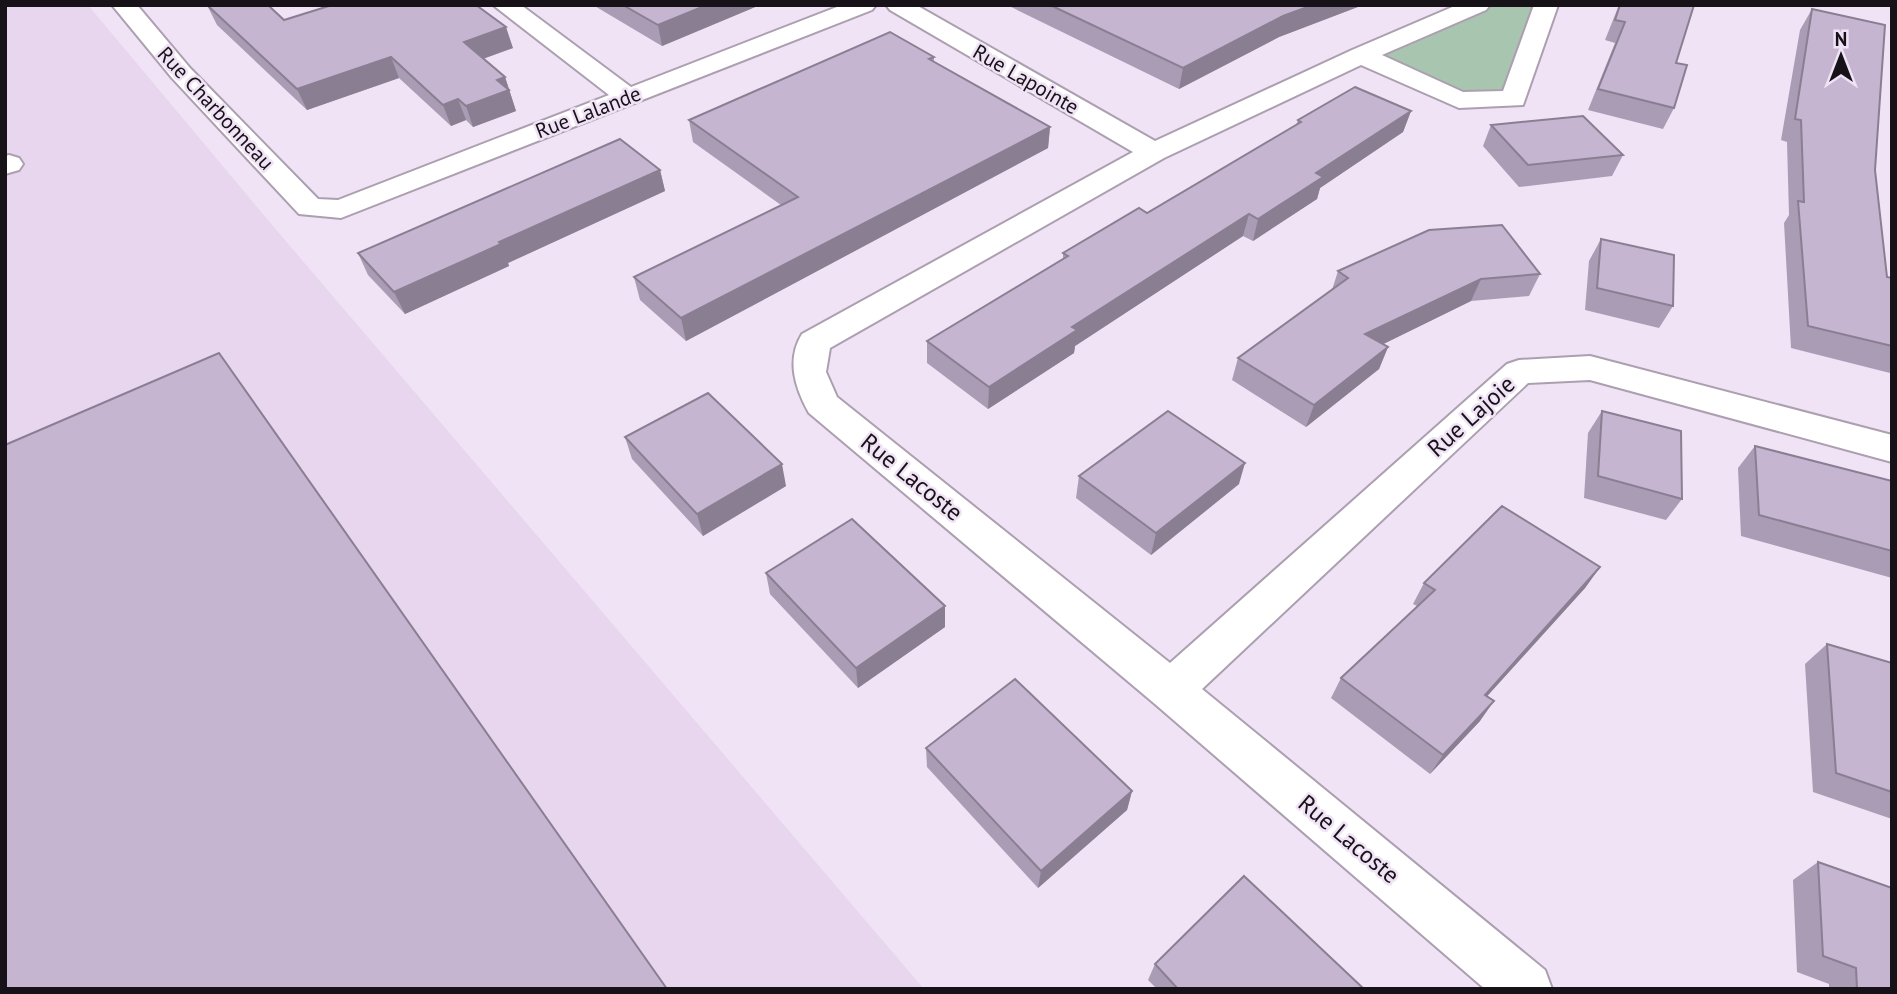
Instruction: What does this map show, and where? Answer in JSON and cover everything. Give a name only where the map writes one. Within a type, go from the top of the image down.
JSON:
[{"type":"street","name":"Rue Charbonneau","points":[[124,5],[181,73],[310,208]]},
{"type":"street","points":[[505,5],[627,96]]},
{"type":"street","name":"Rue Lalande","points":[[310,208],[341,209],[864,5]]},
{"type":"street","name":"Rue Lapointe","points":[[898,5],[1154,152]]},
{"type":"street","name":"Rue Lacoste","points":[[1478,5],[1361,55],[1154,152],[814,342],[809,372],[822,404],[1171,690],[1526,989]]},
{"type":"street","points":[[1361,55],[1459,100],[1514,99],[1546,5]]},
{"type":"street","name":"Rue Lajoie","points":[[1171,690],[1519,372],[1590,368],[1892,449]]},
{"type":"shaded area","points":[[5,5],[88,5],[267,219],[924,989],[5,989]]},
{"type":"green space","points":[[1478,5],[1546,5],[1514,99],[1459,100],[1361,55]]},
{"type":"building","points":[[207,5],[268,5],[284,20],[332,5],[476,5],[506,27],[464,42],[505,77],[497,80],[509,90],[466,106],[458,99],[443,105],[391,57],[297,89]]},
{"type":"building","points":[[623,5],[707,5],[658,25]]},
{"type":"building","points":[[1050,5],[1313,5],[1283,16],[1183,68]]},
{"type":"building","points":[[1620,5],[1694,5],[1676,63],[1687,65],[1674,108],[1598,89],[1625,22],[1615,20]]},
{"type":"building","points":[[1812,9],[1885,25],[1875,170],[1887,277],[1892,278],[1892,346],[1808,326],[1798,201],[1804,202],[1801,120],[1795,119]]},
{"type":"building","points":[[890,32],[934,57],[929,59],[1050,127],[681,318],[634,277],[798,197],[689,120]]},
{"type":"building","points":[[1355,87],[1411,111],[1316,173],[1323,177],[1258,219],[1249,214],[1072,327],[1077,330],[989,387],[927,341],[1068,256],[1063,253],[1139,208],[1147,213]]},
{"type":"building","points":[[1583,116],[1623,155],[1528,165],[1491,125]]},
{"type":"building","points":[[620,139],[660,170],[394,292],[358,253]]},
{"type":"building","points":[[1502,225],[1540,274],[1481,279],[1365,334],[1388,347],[1314,405],[1238,358],[1348,278],[1338,271],[1429,230]]},
{"type":"building","points":[[1601,239],[1674,255],[1673,306],[1597,288]]},
{"type":"building","points":[[219,353],[667,989],[5,989],[5,445]]},
{"type":"building","points":[[708,393],[782,464],[697,514],[625,437]]},
{"type":"building","points":[[1168,411],[1245,463],[1156,533],[1079,476]]},
{"type":"building","points":[[1602,411],[1681,431],[1682,499],[1598,476]]},
{"type":"building","points":[[1755,446],[1892,481],[1892,551],[1759,515]]},
{"type":"building","points":[[1502,506],[1600,567],[1485,695],[1494,701],[1443,755],[1341,678],[1435,590],[1424,583]]},
{"type":"building","points":[[852,519],[945,606],[856,668],[766,573]]},
{"type":"building","points":[[1827,644],[1892,663],[1892,792],[1836,773]]},
{"type":"building","points":[[1015,679],[1132,791],[1041,871],[926,748]]},
{"type":"building","points":[[1818,862],[1892,888],[1892,989],[1857,989],[1856,968],[1823,956]]},
{"type":"building","points":[[1244,876],[1364,989],[1178,989],[1155,964]]}]
